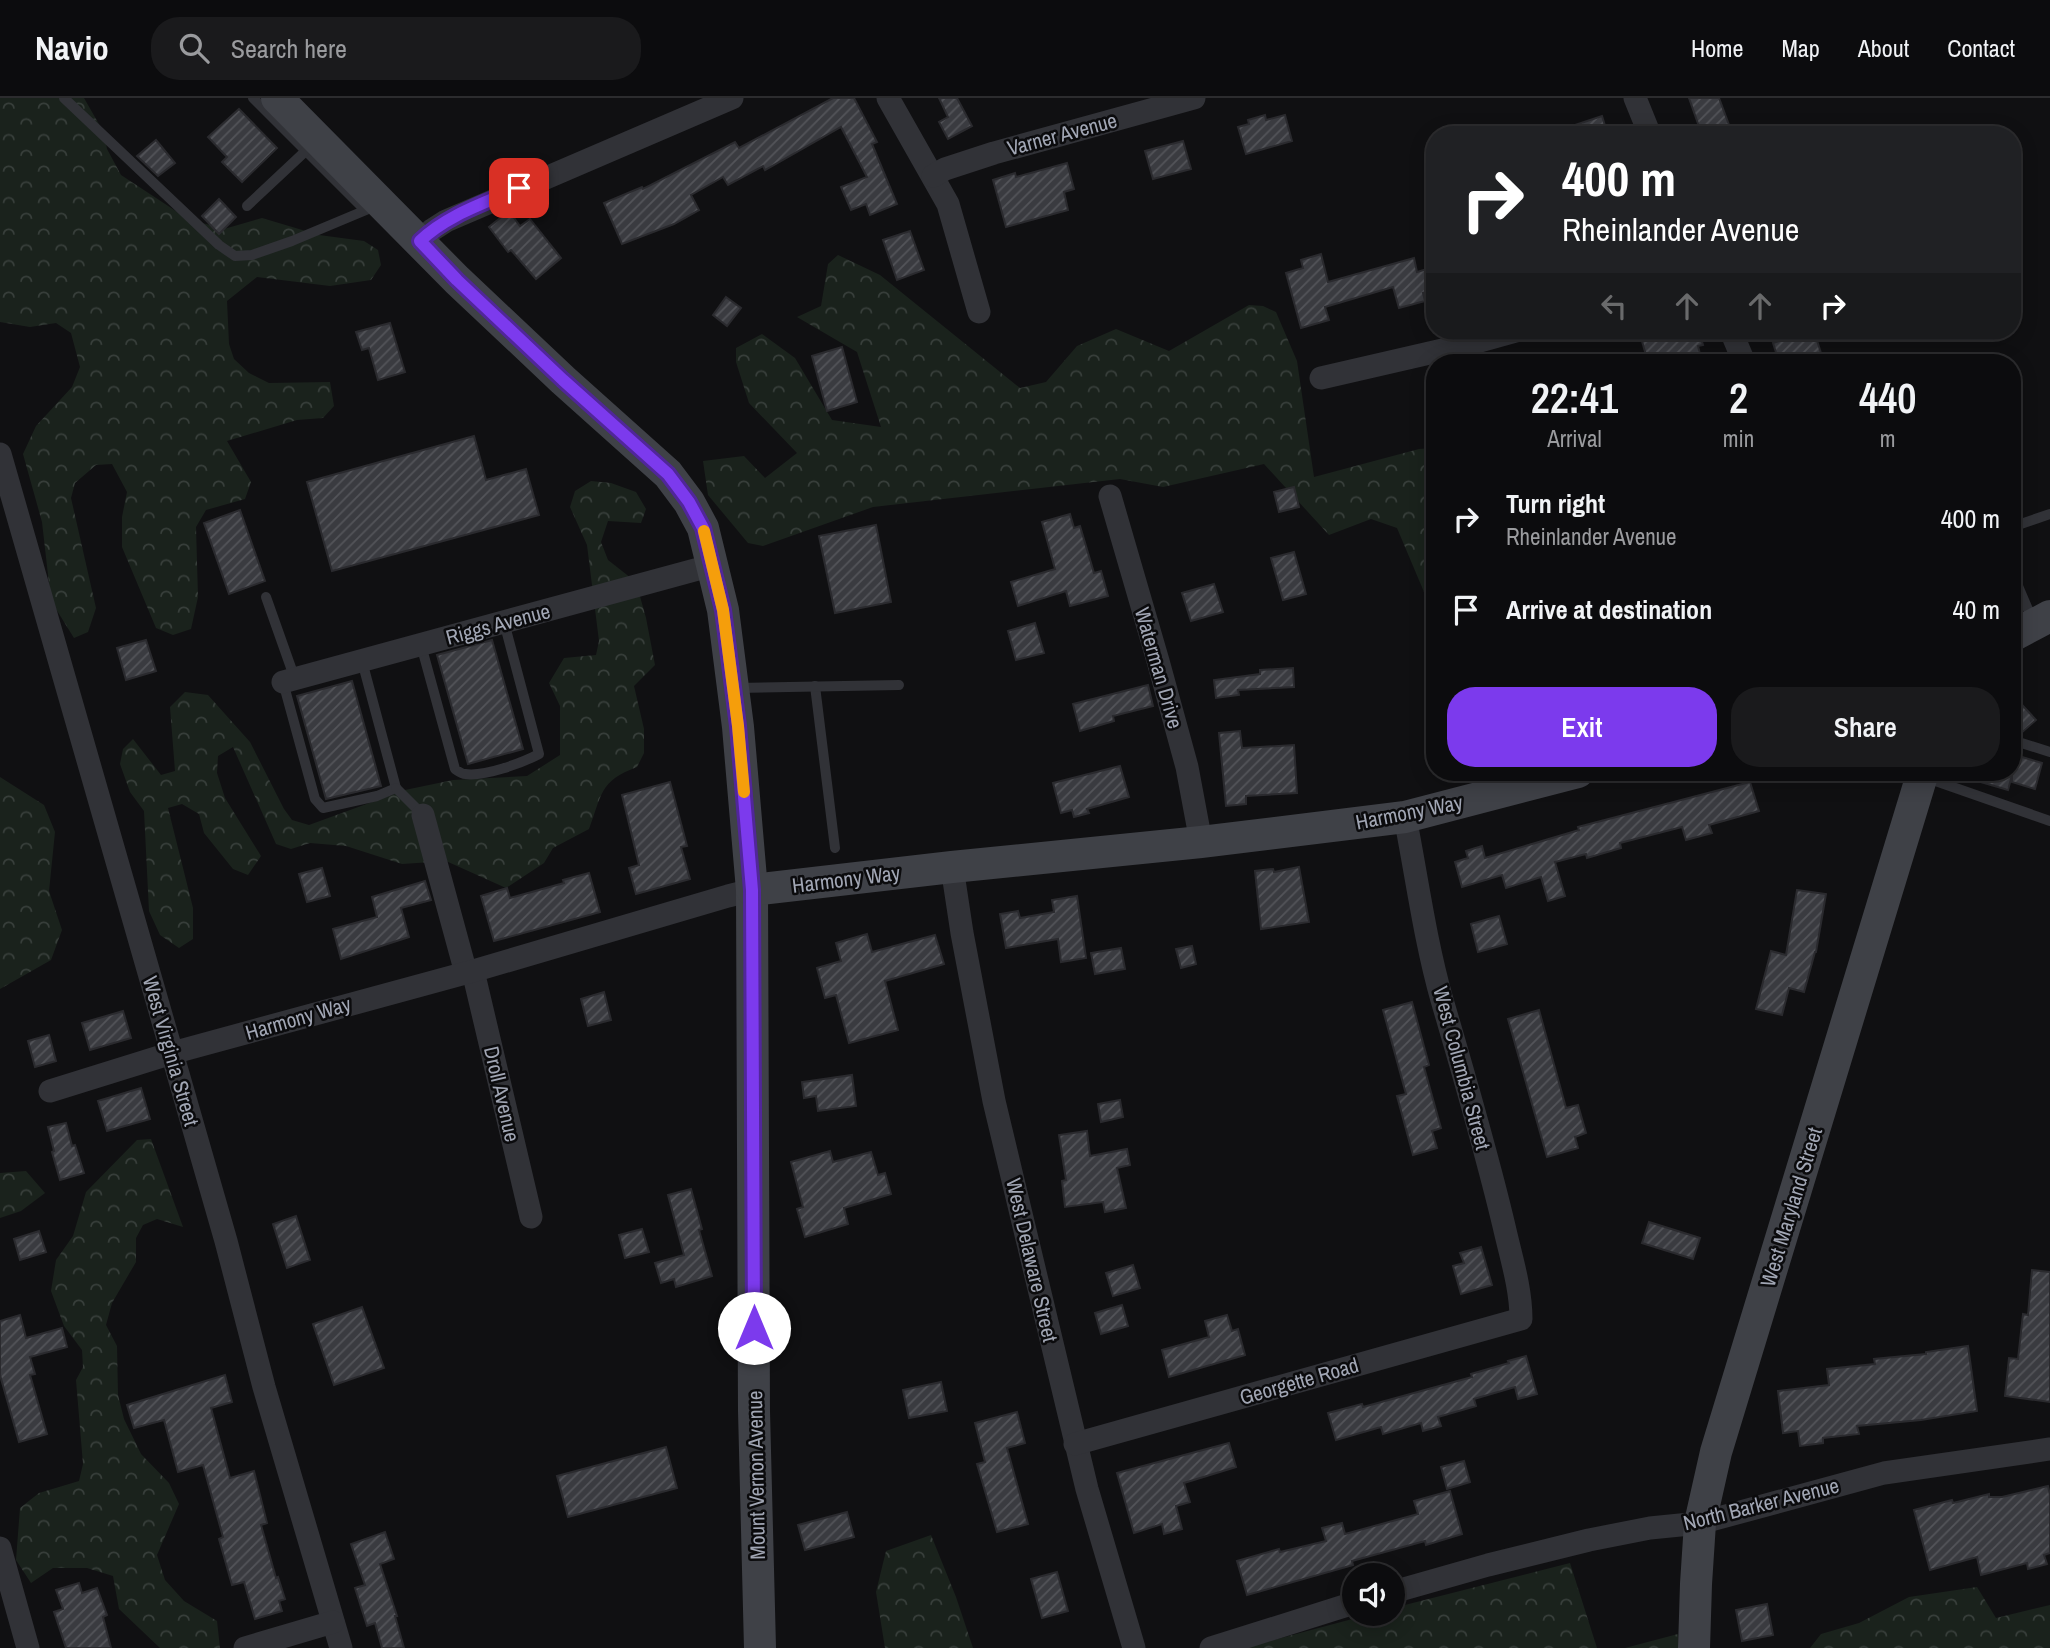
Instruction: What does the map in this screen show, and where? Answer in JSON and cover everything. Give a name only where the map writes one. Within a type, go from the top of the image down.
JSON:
[{"type":"street","name":"Mount Vernon Avenue","points":[[277,98],[312,145],[374,207],[420,241],[457,280],[563,380],[668,474],[689,502],[703,528],[723,610],[738,726],[752,890],[754,1411],[760,1648]]},
{"type":"street","points":[[420,241],[446,221],[732,98]]},
{"type":"street","points":[[888,98],[948,204],[979,312]]},
{"type":"street","name":"Varner Avenue","points":[[933,176],[945,169],[994,153],[1194,98]]},
{"type":"street","points":[[1635,98],[1646,126]]},
{"type":"street","points":[[1426,354],[1482,340]]},
{"type":"street","points":[[1321,378],[1426,354]]},
{"type":"street","name":"West Virginia Street","points":[[0,454],[226,1241],[264,1387],[341,1648]]},
{"type":"street","name":"Waterman Drive","points":[[1110,496],[1187,767],[1201,842]]},
{"type":"street","name":"Riggs Avenue","points":[[289,681],[713,565]]},
{"type":"street","name":"Harmony Way","points":[[50,1091],[172,1053],[469,972],[752,890],[1201,842],[1405,817],[1543,781]]},
{"type":"street","name":"West Maryland Street","points":[[1694,1648],[1700,1523],[1716,1452],[1920,781]]},
{"type":"street","name":"Droll Avenue","points":[[423,815],[469,972],[531,1217]]},
{"type":"street","name":"West Columbia Street","points":[[1405,817],[1420,904],[1441,996],[1499,1207],[1521,1298],[1521,1317]]},
{"type":"street","name":"West Delaware Street","points":[[952,867],[994,1101],[1075,1444],[1134,1648]]},
{"type":"street","name":"Georgette Road","points":[[1075,1444],[1492,1328],[1521,1317]]},
{"type":"street","name":"North Barker Avenue","points":[[1405,1589],[1589,1540],[1650,1528],[1700,1523],[1884,1473],[2050,1449]]},
{"type":"street","points":[[0,1548],[29,1648]]},
{"type":"street","points":[[1211,1648],[1342,1607]]},
{"type":"street","points":[[245,1648],[333,1622]]},
{"type":"lane","points":[[64,98],[219,245],[235,256],[252,255],[292,241],[374,207]]},
{"type":"lane","points":[[247,206],[312,145],[253,98]]},
{"type":"lane","points":[[2021,524],[2050,514]]},
{"type":"lane","points":[[2021,596],[2032,626]]},
{"type":"lane","points":[[266,597],[289,681],[315,799],[323,808],[377,796],[396,788]]},
{"type":"lane","points":[[421,645],[455,769],[465,774],[520,764],[539,754],[504,622]]},
{"type":"lane","points":[[362,661],[396,788],[423,815]]},
{"type":"lane","points":[[733,688],[899,685]]},
{"type":"lane","points":[[815,687],[835,848]]},
{"type":"lane","points":[[2021,743],[2050,752]]},
{"type":"lane","points":[[1941,781],[2050,821]]},
{"type":"green space","points":[[0,98],[84,98],[104,133],[107,149],[121,175],[188,219],[224,229],[262,218],[319,235],[364,241],[378,250],[381,265],[371,280],[330,286],[257,277],[227,301],[229,344],[234,359],[249,373],[269,383],[330,382],[334,406],[323,418],[297,420],[227,441],[251,482],[245,499],[206,510],[196,527],[198,597],[191,629],[173,635],[156,628],[122,547],[122,517],[127,492],[112,464],[96,465],[75,483],[71,498],[96,608],[88,632],[74,638],[51,601],[42,522],[23,454],[36,426],[72,387],[80,367],[71,333],[56,323],[30,327],[0,322]]},
{"type":"green space","points":[[838,255],[880,275],[1020,388],[1046,382],[1077,346],[1116,329],[1169,351],[1249,305],[1263,306],[1276,312],[1297,361],[1314,477],[1426,449],[1426,597],[1397,528],[1371,519],[1329,535],[1264,464],[1163,487],[1120,479],[873,507],[763,546],[748,543],[708,495],[703,461],[744,456],[765,478],[797,453],[749,403],[736,362],[736,348],[762,334],[795,358],[832,420],[881,427],[857,352],[797,317],[821,306],[828,264]]},
{"type":"green space","points":[[591,481],[611,483],[636,492],[646,509],[641,523],[608,521],[601,542],[608,560],[636,582],[655,665],[634,686],[644,729],[644,753],[637,767],[615,778],[604,790],[589,829],[553,848],[544,863],[506,888],[446,861],[402,864],[346,846],[310,843],[291,849],[276,844],[233,747],[218,756],[217,773],[225,798],[261,856],[248,875],[233,869],[204,833],[199,814],[182,804],[168,808],[193,908],[193,939],[179,948],[160,935],[149,911],[144,811],[130,792],[120,764],[123,749],[133,739],[161,775],[175,771],[170,707],[185,692],[208,695],[250,742],[292,820],[309,825],[405,790],[453,780],[527,776],[560,755],[560,706],[549,683],[564,658],[596,655],[599,641],[587,545],[570,507],[575,491]]},
{"type":"green space","points":[[0,777],[44,805],[55,832],[49,891],[62,930],[51,960],[0,989]]},
{"type":"green space","points":[[151,1139],[183,1227],[157,1219],[143,1225],[136,1238],[136,1262],[112,1303],[106,1325],[117,1346],[118,1395],[124,1419],[141,1454],[169,1483],[179,1504],[157,1555],[165,1580],[184,1601],[217,1621],[220,1648],[160,1648],[119,1609],[113,1576],[87,1568],[53,1568],[31,1583],[16,1560],[20,1508],[39,1493],[79,1481],[83,1464],[76,1380],[83,1367],[82,1350],[64,1326],[51,1291],[56,1260],[73,1236],[86,1192],[137,1140]]},
{"type":"green space","points":[[26,1171],[45,1193],[21,1211],[0,1218],[0,1173]]},
{"type":"green space","points":[[931,1535],[973,1648],[885,1648],[876,1592],[886,1551]]},
{"type":"green space","points":[[1570,1563],[1597,1648],[1244,1648],[1342,1622],[1342,1626],[1405,1626],[1405,1605]]},
{"type":"green space","points":[[1977,1587],[1996,1618],[2050,1605],[2050,1648],[1810,1648],[1821,1634],[1859,1623],[1909,1597]]},
{"type":"green space","points":[[1678,1634],[1678,1648],[1625,1648]]},
{"type":"building","points":[[833,98],[854,98],[877,142],[872,144],[897,204],[870,215],[866,204],[851,210],[841,187],[867,177],[841,127],[765,170],[763,166],[728,185],[723,177],[691,195],[699,210],[674,224],[622,244],[604,203],[642,187],[643,189],[735,142],[739,148]]},
{"type":"building","points":[[939,98],[957,98],[972,126],[948,139],[939,122],[948,117]]},
{"type":"building","points":[[1689,98],[1719,98],[1729,125],[1699,126]]},
{"type":"building","points":[[239,109],[277,148],[242,182],[222,162],[227,157],[208,137]]},
{"type":"building","points":[[1265,115],[1266,120],[1285,115],[1292,141],[1246,154],[1238,127],[1249,124],[1248,120]]},
{"type":"building","points":[[1602,116],[1605,126],[1572,126]]},
{"type":"building","points":[[156,140],[175,163],[158,176],[137,156]]},
{"type":"building","points":[[1183,141],[1191,169],[1153,179],[1145,151]]},
{"type":"building","points":[[1067,163],[1074,189],[1064,192],[1068,210],[1006,227],[993,180],[1015,173],[1016,177]]},
{"type":"building","points":[[219,199],[236,217],[219,234],[202,216]]},
{"type":"building","points":[[509,211],[520,226],[530,219],[561,258],[536,279],[511,250],[508,252],[489,227]]},
{"type":"building","points":[[910,231],[924,270],[897,280],[883,240]]},
{"type":"building","points":[[1321,254],[1328,282],[1414,258],[1417,272],[1426,269],[1426,292],[1423,293],[1425,301],[1399,308],[1393,287],[1325,307],[1329,320],[1301,328],[1286,273],[1303,268],[1301,260]]},
{"type":"building","points":[[726,297],[741,308],[727,326],[713,315]]},
{"type":"building","points":[[390,323],[405,372],[378,380],[369,348],[362,350],[356,332]]},
{"type":"building","points":[[1642,340],[1702,340],[1703,345],[1698,346],[1700,354],[1646,354]]},
{"type":"building","points":[[1782,340],[1817,340],[1821,353],[1776,354],[1773,343]]},
{"type":"building","points":[[842,347],[857,402],[827,411],[812,356]]},
{"type":"building","points":[[474,436],[486,480],[526,469],[539,515],[332,571],[307,482]]},
{"type":"building","points":[[1294,487],[1299,507],[1279,512],[1274,492]]},
{"type":"building","points":[[240,510],[265,581],[229,594],[204,523]]},
{"type":"building","points":[[1070,514],[1074,528],[1080,526],[1094,573],[1101,571],[1108,596],[1070,606],[1066,591],[1018,606],[1011,582],[1055,569],[1042,522]]},
{"type":"building","points":[[876,525],[891,602],[835,613],[819,536]]},
{"type":"building","points":[[1294,552],[1306,594],[1283,600],[1271,558]]},
{"type":"building","points":[[1214,584],[1223,612],[1191,621],[1182,593]]},
{"type":"building","points":[[1035,623],[1044,653],[1016,660],[1008,631]]},
{"type":"building","points":[[146,640],[156,671],[126,680],[117,648]]},
{"type":"building","points":[[492,640],[523,749],[468,764],[437,655]]},
{"type":"building","points":[[1293,668],[1294,687],[1238,690],[1239,695],[1216,698],[1214,680],[1260,674],[1260,670]]},
{"type":"building","points":[[352,681],[381,786],[326,799],[297,696]]},
{"type":"building","points":[[1148,685],[1153,706],[1113,716],[1114,721],[1080,731],[1073,704]]},
{"type":"building","points":[[2021,704],[2036,720],[2021,733]]},
{"type":"building","points":[[1240,731],[1242,748],[1294,745],[1297,793],[1246,796],[1246,804],[1226,806],[1219,733]]},
{"type":"building","points":[[2021,757],[2042,763],[2035,789],[2012,782],[2021,781]]},
{"type":"building","points":[[1120,766],[1129,797],[1087,809],[1089,813],[1074,817],[1072,810],[1061,813],[1053,783]]},
{"type":"building","points":[[1977,781],[2010,781],[2008,790]]},
{"type":"building","points":[[670,782],[687,846],[681,847],[690,879],[636,894],[629,868],[639,865],[622,795]]},
{"type":"building","points":[[1750,782],[1759,811],[1709,825],[1712,833],[1686,840],[1682,827],[1620,843],[1621,848],[1587,858],[1586,854],[1555,862],[1565,896],[1548,901],[1541,877],[1506,888],[1502,875],[1462,887],[1455,862],[1468,858],[1466,851],[1482,846],[1485,858],[1579,830],[1578,827]]},
{"type":"building","points":[[1299,867],[1309,922],[1261,929],[1255,871],[1273,869],[1274,872]]},
{"type":"building","points":[[322,868],[330,896],[307,902],[299,874]]},
{"type":"building","points":[[589,873],[600,912],[494,941],[481,896],[507,888],[510,898]]},
{"type":"building","points":[[425,881],[431,900],[401,908],[409,937],[341,959],[333,929],[377,917],[372,897]]},
{"type":"building","points":[[1797,890],[1826,894],[1816,952],[1804,992],[1789,988],[1782,1015],[1756,1009],[1771,951],[1786,955]]},
{"type":"building","points":[[1077,896],[1086,958],[1061,962],[1058,939],[1006,948],[1000,914],[1018,911],[1020,918],[1054,912],[1052,900]]},
{"type":"building","points":[[1499,916],[1507,944],[1478,952],[1471,924]]},
{"type":"building","points":[[867,934],[872,952],[935,935],[944,964],[885,981],[898,1030],[849,1043],[836,995],[825,998],[817,968],[841,961],[836,943]]},
{"type":"building","points":[[1192,946],[1196,964],[1181,968],[1176,949]]},
{"type":"building","points":[[1121,948],[1125,969],[1095,974],[1091,953]]},
{"type":"building","points":[[604,992],[611,1020],[588,1026],[581,999]]},
{"type":"building","points":[[1412,1002],[1429,1065],[1424,1067],[1441,1128],[1432,1131],[1437,1148],[1413,1155],[1397,1096],[1406,1094],[1383,1010]]},
{"type":"building","points":[[1539,1010],[1566,1108],[1578,1105],[1586,1133],[1575,1137],[1578,1148],[1547,1157],[1508,1019]]},
{"type":"building","points":[[123,1011],[131,1038],[90,1050],[82,1023]]},
{"type":"building","points":[[49,1035],[56,1061],[35,1067],[28,1041]]},
{"type":"building","points":[[852,1075],[856,1106],[818,1111],[816,1096],[804,1098],[802,1082]]},
{"type":"building","points":[[141,1088],[150,1119],[107,1131],[98,1101]]},
{"type":"building","points":[[1120,1100],[1123,1117],[1101,1122],[1098,1104]]},
{"type":"building","points":[[66,1123],[72,1146],[75,1145],[84,1173],[60,1180],[48,1127]]},
{"type":"building","points":[[1087,1131],[1090,1156],[1127,1149],[1130,1165],[1117,1168],[1126,1208],[1105,1212],[1103,1202],[1065,1207],[1062,1181],[1066,1180],[1059,1135]]},
{"type":"building","points":[[830,1151],[833,1162],[871,1152],[878,1175],[885,1173],[891,1194],[844,1208],[848,1224],[805,1237],[797,1209],[803,1207],[791,1162]]},
{"type":"building","points":[[691,1189],[712,1276],[676,1287],[674,1279],[661,1283],[655,1263],[684,1255],[668,1195]]},
{"type":"building","points":[[296,1216],[310,1260],[287,1268],[273,1224]]},
{"type":"building","points":[[1649,1222],[1700,1238],[1693,1259],[1642,1243]]},
{"type":"building","points":[[642,1229],[649,1252],[625,1258],[619,1235]]},
{"type":"building","points":[[39,1231],[46,1252],[20,1260],[14,1239]]},
{"type":"building","points":[[1481,1247],[1492,1285],[1461,1294],[1453,1266],[1464,1263],[1460,1253]]},
{"type":"building","points":[[1133,1265],[1140,1288],[1113,1296],[1106,1273]]},
{"type":"building","points":[[2032,1270],[2050,1272],[2050,1402],[2005,1396],[2009,1358],[2018,1359],[2023,1314],[2028,1315]]},
{"type":"building","points":[[1122,1305],[1128,1326],[1101,1334],[1095,1313]]},
{"type":"building","points":[[362,1307],[384,1368],[334,1385],[313,1324]]},
{"type":"building","points":[[20,1315],[26,1338],[62,1328],[67,1347],[30,1357],[35,1374],[30,1375],[47,1434],[19,1442],[0,1375],[0,1321]]},
{"type":"building","points":[[1227,1315],[1232,1331],[1238,1329],[1245,1355],[1169,1377],[1162,1350],[1209,1337],[1205,1321]]},
{"type":"building","points":[[1968,1346],[1977,1411],[1857,1426],[1859,1434],[1823,1438],[1823,1443],[1800,1446],[1798,1431],[1783,1433],[1778,1391],[1829,1385],[1827,1369],[1875,1364],[1874,1359],[1926,1354]]},
{"type":"building","points":[[1526,1356],[1537,1394],[1518,1399],[1515,1387],[1474,1399],[1476,1406],[1438,1417],[1441,1426],[1423,1431],[1421,1423],[1383,1434],[1381,1427],[1336,1440],[1328,1413],[1362,1404],[1363,1407],[1472,1377],[1471,1374]]},
{"type":"building","points":[[225,1375],[232,1402],[211,1408],[230,1478],[254,1471],[267,1523],[261,1525],[285,1599],[279,1601],[282,1611],[255,1619],[244,1582],[232,1585],[219,1539],[223,1537],[203,1465],[178,1472],[164,1420],[134,1428],[127,1405]]},
{"type":"building","points":[[941,1382],[947,1411],[909,1418],[903,1390]]},
{"type":"building","points":[[1017,1412],[1025,1443],[1007,1448],[1028,1524],[997,1532],[977,1464],[985,1462],[975,1423]]},
{"type":"building","points":[[1229,1443],[1236,1467],[1184,1483],[1190,1502],[1176,1506],[1182,1529],[1164,1534],[1162,1524],[1134,1533],[1117,1473]]},
{"type":"building","points":[[666,1447],[677,1488],[568,1517],[557,1476]]},
{"type":"building","points":[[1464,1461],[1470,1482],[1447,1489],[1441,1467]]},
{"type":"building","points":[[2048,1486],[2050,1553],[2044,1555],[2047,1564],[2028,1569],[2027,1563],[1981,1575],[1977,1557],[1930,1570],[1914,1510],[1952,1500],[1953,1503],[1989,1494],[1989,1497],[2002,1497]]},
{"type":"building","points":[[1450,1491],[1462,1534],[1426,1545],[1425,1541],[1352,1563],[1342,1563],[1342,1568],[1247,1595],[1237,1561],[1279,1549],[1280,1552],[1326,1541],[1322,1528],[1342,1523],[1345,1534],[1418,1514],[1414,1501]]},
{"type":"building","points":[[847,1512],[854,1537],[805,1550],[798,1525]]},
{"type":"building","points":[[385,1532],[394,1559],[380,1564],[404,1648],[382,1648],[375,1623],[367,1626],[355,1588],[365,1585],[351,1544]]},
{"type":"building","points":[[1057,1572],[1068,1611],[1042,1618],[1031,1579]]},
{"type":"building","points":[[79,1583],[82,1593],[97,1588],[107,1615],[103,1617],[111,1648],[66,1648],[54,1612],[63,1609],[56,1590]]},
{"type":"building","points":[[1767,1604],[1773,1635],[1742,1641],[1736,1610]]},
{"type":"slow traffic","points":[[704,531],[723,610],[744,792]]},
{"type":"route","points":[[519,188],[446,221],[420,241],[457,280],[563,380],[668,474],[689,502],[703,528],[723,610],[738,726],[752,890],[754,1328]]}]
